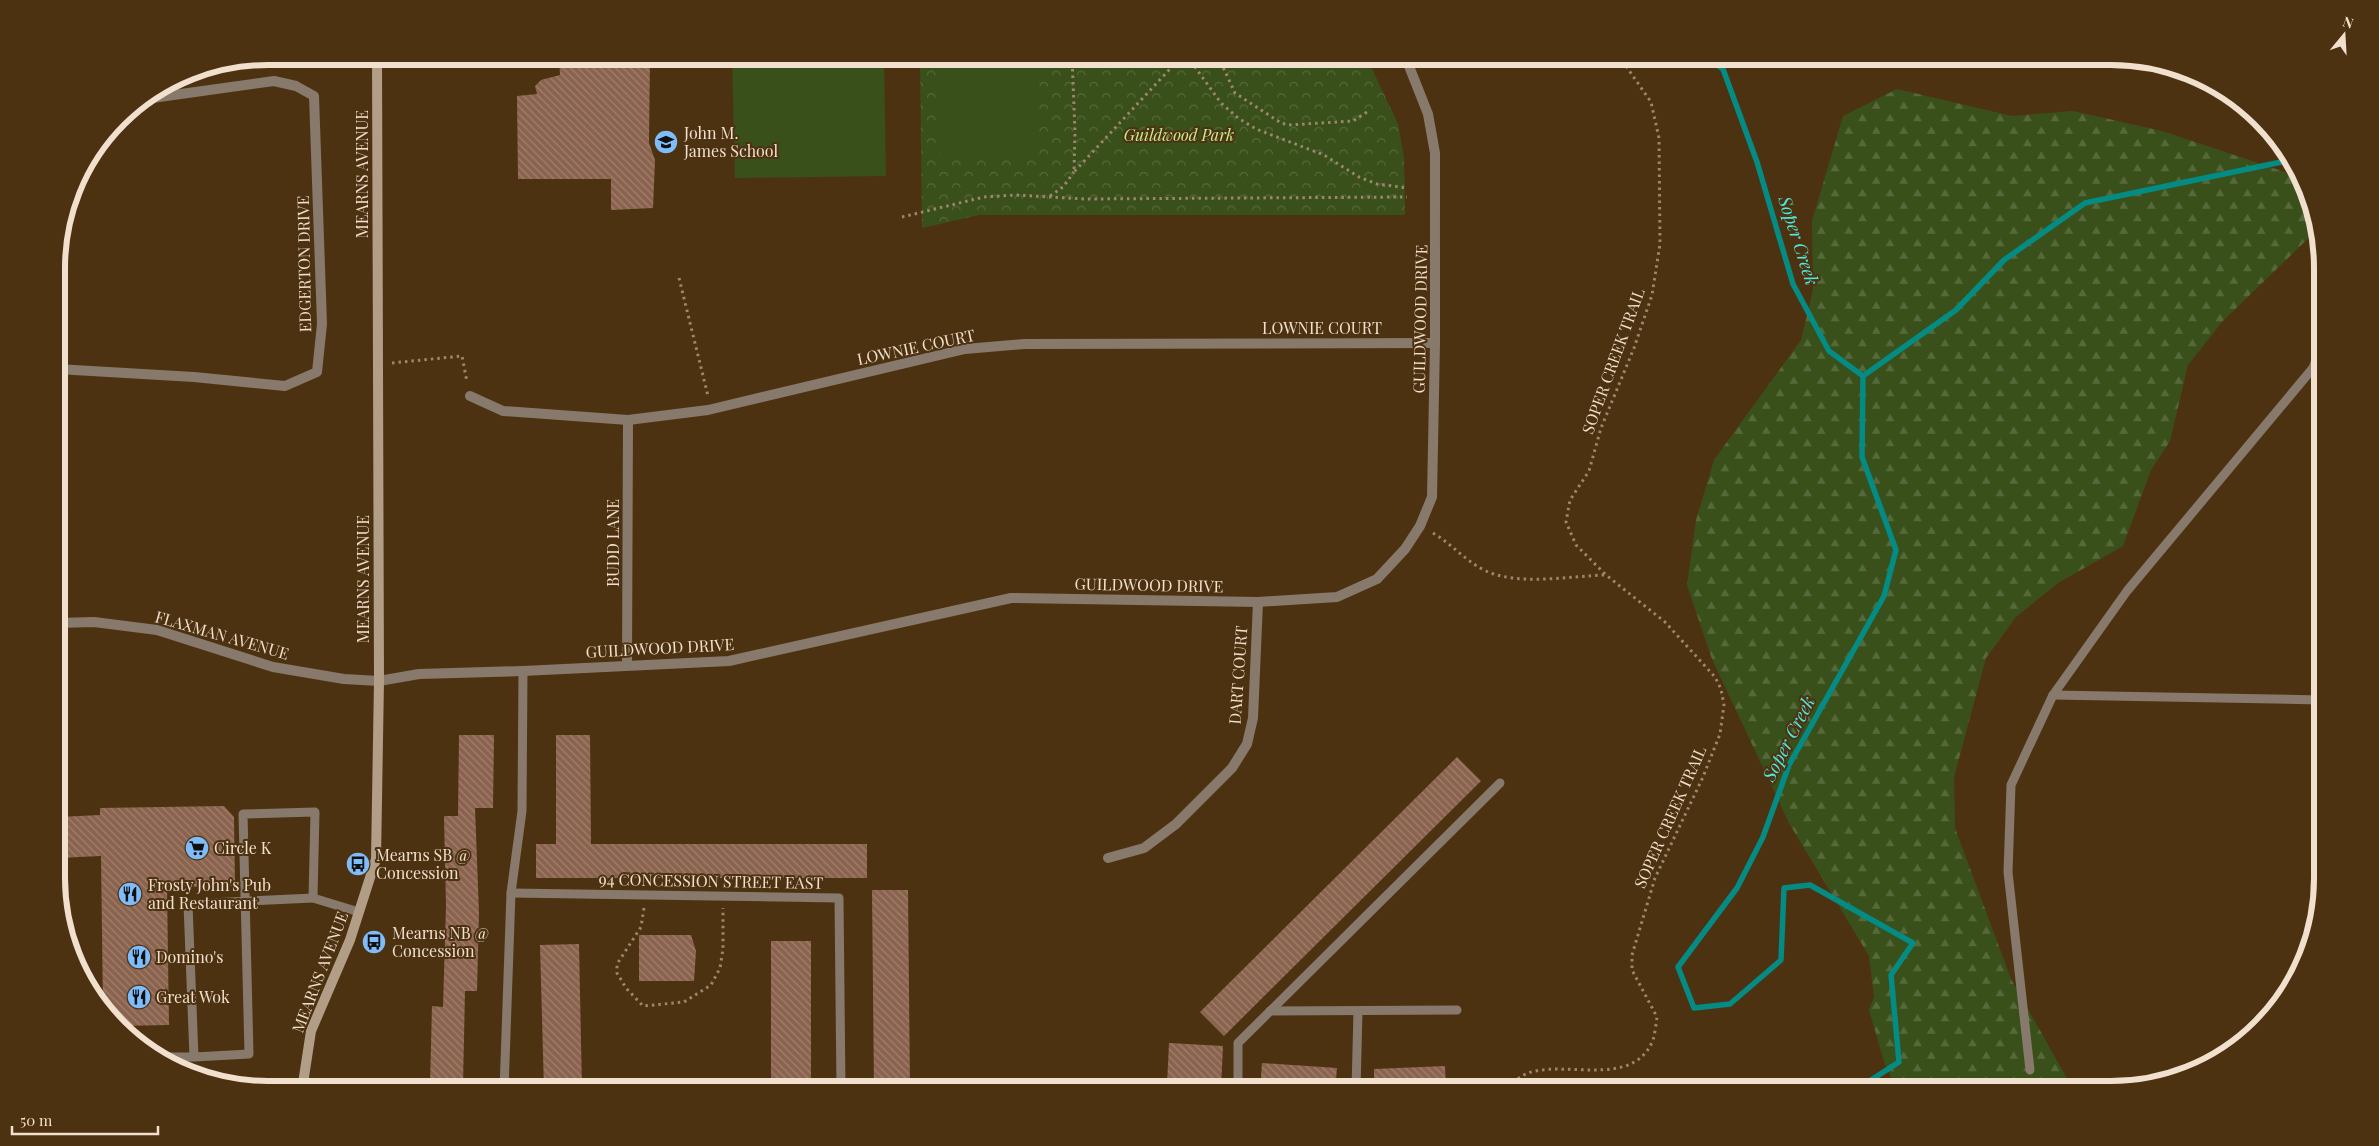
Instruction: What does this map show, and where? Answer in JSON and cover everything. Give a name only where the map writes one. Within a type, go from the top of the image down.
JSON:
[{"type":"street","name":"MEARNS AVENUE","points":[[303,1081],[311,1031],[350,940],[376,859],[379,681],[376,364],[377,65]]},
{"type":"street","name":"GUILDWOOD DRIVE","points":[[379,681],[419,674],[729,661],[1011,598],[1258,602],[1337,597],[1377,579],[1405,549],[1420,526],[1432,497],[1436,343],[1435,153],[1428,114],[1409,65]]},
{"type":"street","name":"EDGERTON DRIVE","points":[[65,369],[194,377],[285,386],[317,372],[322,324],[314,96],[296,86],[274,81],[160,96]]},
{"type":"street","name":"LOWNIE COURT","points":[[470,396],[503,411],[628,420],[708,410],[965,349],[1024,344],[1436,343]]},
{"type":"street","name":"BUDD LANE","points":[[627,665],[628,420]]},
{"type":"street","name":"DART COURT","points":[[1108,858],[1144,848],[1176,824],[1232,768],[1237,760],[1246,744],[1253,718],[1258,602]]},
{"type":"street","name":"FLAXMAN AVENUE","points":[[65,623],[94,622],[157,630],[273,667],[344,678],[379,681]]},
{"type":"lane","points":[[2030,1070],[2008,872],[2012,785],[2053,695],[2127,591],[2314,365]]},
{"type":"lane","points":[[504,1081],[511,892],[522,811],[523,671]]},
{"type":"lane","points":[[2053,695],[2314,700]]},
{"type":"lane","points":[[1238,1080],[1238,1043],[1500,783]]},
{"type":"lane","points":[[172,1057],[249,1054],[243,814],[315,812],[313,898]]},
{"type":"lane","name":"94 CONCESSION STREET EAST","points":[[511,892],[839,898],[841,1081]]},
{"type":"lane","points":[[194,1057],[188,904],[313,898],[359,912]]},
{"type":"lane","points":[[1270,1011],[1457,1010]]},
{"type":"lane","points":[[1356,1081],[1358,1011]]},
{"type":"path","points":[[1072,65],[1075,114],[1074,172]]},
{"type":"path","points":[[1050,197],[1063,187],[1074,172],[1174,65]]},
{"type":"path","points":[[1194,65],[1221,103],[1238,118],[1256,129],[1324,155],[1359,177],[1377,184],[1408,188]]},
{"type":"path","points":[[1222,65],[1234,93],[1281,123],[1289,125],[1353,121],[1367,112]]},
{"type":"path","name":"SOPER CREEK TRAIL","points":[[1517,1081],[1521,1076],[1533,1072],[1610,1070],[1631,1063],[1646,1051],[1653,1039],[1657,1017],[1632,970],[1632,954],[1655,878],[1703,777],[1720,734],[1724,704],[1721,689],[1715,677],[1665,622],[1606,575],[1576,545],[1566,522],[1567,509],[1589,471],[1601,428],[1634,348],[1652,294],[1660,244],[1659,138],[1651,102],[1626,65]]},
{"type":"path","points":[[902,217],[984,197],[1016,195],[1084,199],[1407,197]]},
{"type":"path","points":[[678,278],[708,390],[708,410]]},
{"type":"path","points":[[376,364],[462,356],[470,396]]},
{"type":"path","points":[[1420,526],[1442,538],[1459,555],[1503,577],[1606,575]]},
{"type":"path","points":[[646,895],[641,927],[617,964],[617,973],[626,988],[643,1006],[684,1002],[711,985],[720,968],[722,959],[724,897]]},
{"type":"green space","points":[[732,65],[884,65],[886,176],[735,178]]},
{"type":"green space","name":"Guildwood Park","points":[[920,65],[1370,65],[1398,124],[1404,157],[1405,215],[979,215],[922,228]]},
{"type":"green space","points":[[938,65],[1037,65],[1039,155],[940,156]]},
{"type":"green space","points":[[1897,89],[2012,116],[2073,111],[2162,131],[2285,172],[2295,183],[2299,190],[2307,216],[2311,236],[2222,322],[2188,365],[2170,441],[2151,470],[2123,546],[2058,583],[2016,617],[1986,658],[1954,777],[1955,828],[2011,979],[2068,1081],[1893,1081],[1885,1065],[1869,1010],[1874,997],[1869,956],[1789,823],[1712,659],[1687,585],[1696,520],[1714,460],[1801,340],[1813,290],[1812,221],[1843,116]]},
{"type":"building","points":[[559,65],[650,65],[649,143],[655,160],[653,208],[611,210],[611,179],[518,179],[517,96],[537,94],[535,86],[541,80],[560,75]]},
{"type":"building","points":[[459,735],[494,735],[493,808],[475,808],[479,913],[477,991],[465,991],[463,1081],[430,1081],[432,1006],[443,1007],[446,906],[444,816],[458,816]]},
{"type":"building","points":[[556,735],[590,735],[591,844],[867,844],[867,878],[536,878],[536,844],[556,844]]},
{"type":"building","points":[[1457,757],[1481,781],[1224,1036],[1200,1012]]},
{"type":"building","points":[[224,806],[234,817],[235,886],[167,887],[169,1025],[129,1026],[103,996],[101,856],[65,858],[65,817],[100,815],[100,808]]},
{"type":"building","points":[[872,890],[908,890],[910,1081],[874,1081]]},
{"type":"building","points":[[639,935],[691,935],[696,951],[694,981],[639,981]]},
{"type":"building","points":[[771,941],[811,941],[811,1081],[771,1081]]},
{"type":"building","points":[[579,944],[582,1081],[544,1081],[540,945]]},
{"type":"building","points":[[1169,1043],[1223,1046],[1221,1081],[1167,1081]]},
{"type":"building","points":[[1262,1063],[1337,1068],[1336,1081],[1261,1081]]},
{"type":"building","points":[[1445,1066],[1446,1081],[1374,1081],[1374,1069]]},
{"type":"waterway","name":"Soper Creek","points":[[1717,65],[1723,69],[1757,162],[1793,284],[1829,351],[1863,376]]},
{"type":"waterway","points":[[1863,376],[1956,310],[2004,260],[2085,203],[2284,162]]},
{"type":"waterway","name":"Soper Creek","points":[[1863,376],[1862,457],[1896,550],[1884,596],[1789,765],[1763,837],[1737,888],[1678,967],[1694,1008],[1730,1004],[1781,960],[1784,888],[1810,885],[1913,943],[1891,975],[1899,1062],[1869,1081]]},
{"type":"place","name":"John M. James School","points":[[666,142]]},
{"type":"place","name":"Circle K","points":[[197,848]]},
{"type":"place","name":"Mearns SB @ Concession","points":[[358,864]]},
{"type":"place","name":"Frosty John's Pub and Restaurant","points":[[130,894]]},
{"type":"place","name":"Mearns NB @ Concession","points":[[374,942]]},
{"type":"place","name":"Domino's","points":[[139,957]]},
{"type":"place","name":"Great Wok","points":[[139,997]]}]
